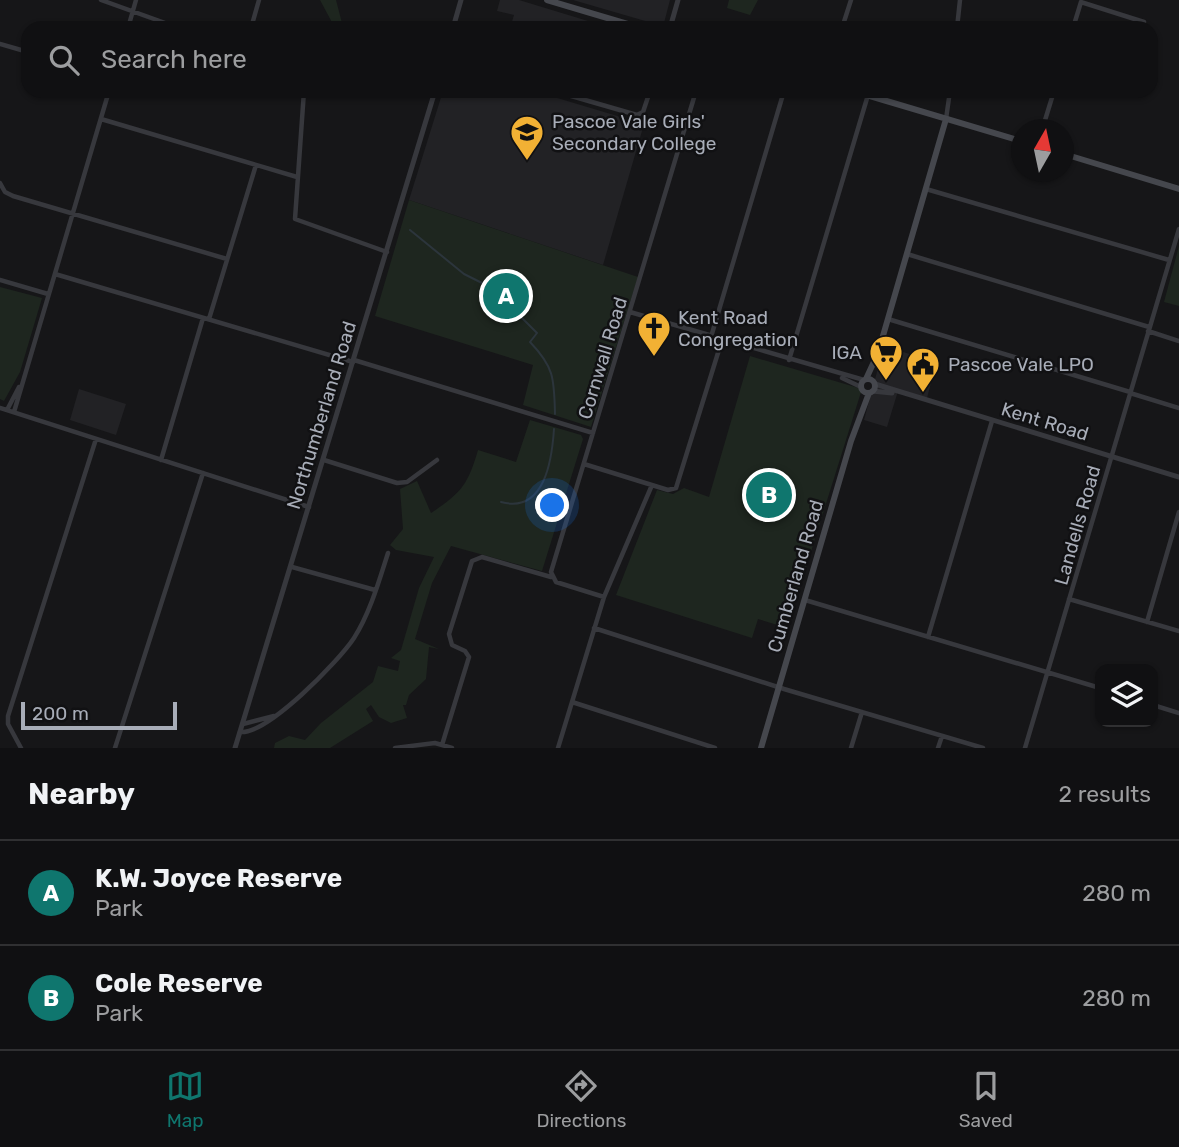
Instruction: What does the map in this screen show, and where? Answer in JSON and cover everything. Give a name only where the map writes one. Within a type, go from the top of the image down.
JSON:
[{"type":"main road","points":[[547,0],[618,21]]},
{"type":"main road","points":[[877,98],[1011,138]]},
{"type":"main road","name":"Cumberland Road","points":[[761,748],[946,119]]},
{"type":"main road","points":[[1074,157],[1179,188]]},
{"type":"street","points":[[101,0],[159,21]]},
{"type":"street","points":[[130,21],[136,0]]},
{"type":"street","points":[[253,21],[259,0]]},
{"type":"street","points":[[455,21],[461,0]]},
{"type":"street","points":[[672,21],[678,0]]},
{"type":"street","points":[[844,21],[851,0]]},
{"type":"street","points":[[958,21],[960,0]]},
{"type":"street","points":[[1075,21],[1081,1],[1141,21]]},
{"type":"street","points":[[0,44],[21,50]]},
{"type":"street","points":[[14,412],[107,98]]},
{"type":"street","points":[[303,98],[294,216],[297,221],[387,252]]},
{"type":"street","name":"Northumberland Road","points":[[235,748],[433,98]]},
{"type":"street","points":[[577,98],[637,116],[643,112],[648,98]]},
{"type":"street","name":"Cornwall Road","points":[[551,577],[694,98]]},
{"type":"street","points":[[711,337],[782,98]]},
{"type":"street","points":[[789,360],[866,98]]},
{"type":"street","name":"Cumberland Road","points":[[946,119],[949,98]]},
{"type":"street","points":[[1045,119],[1052,98]]},
{"type":"street","points":[[101,119],[297,177]]},
{"type":"street","points":[[209,319],[256,165]]},
{"type":"street","points":[[0,183],[5,191],[13,196],[227,259]]},
{"type":"street","points":[[926,189],[1169,260]]},
{"type":"street","name":"Landells Road","points":[[1025,748],[1179,229]]},
{"type":"street","points":[[907,254],[1179,341]]},
{"type":"street","points":[[55,274],[593,433]]},
{"type":"street","points":[[0,280],[48,294]]},
{"type":"street","name":"Kent Road","points":[[630,312],[868,386],[1179,477]]},
{"type":"street","points":[[161,460],[203,317]]},
{"type":"street","points":[[888,319],[1179,408]]},
{"type":"street","points":[[584,464],[671,490],[677,486],[722,340]]},
{"type":"street","points":[[7,410],[21,383]]},
{"type":"street","points":[[0,408],[310,507]]},
{"type":"street","points":[[928,636],[992,421]]},
{"type":"street","points":[[21,748],[8,724],[8,716],[96,439]]},
{"type":"street","points":[[324,460],[397,483],[407,482],[437,460]]},
{"type":"street","points":[[115,748],[203,473]]},
{"type":"street","points":[[558,748],[604,597],[652,485]]},
{"type":"street","points":[[1147,622],[1179,512]]},
{"type":"street","points":[[240,732],[247,733],[272,721],[346,649],[357,632],[388,553]]},
{"type":"street","points":[[442,745],[469,657],[465,651],[452,645],[449,634],[472,561],[482,557],[551,577],[560,584],[604,597]]},
{"type":"street","points":[[292,567],[375,590]]},
{"type":"street","points":[[1069,599],[1179,631]]},
{"type":"street","points":[[804,600],[1095,686]]},
{"type":"street","points":[[594,628],[983,748]]},
{"type":"street","points":[[572,702],[715,748]]},
{"type":"street","points":[[1158,707],[1179,713]]},
{"type":"street","points":[[851,748],[862,712]]},
{"type":"street","points":[[243,724],[278,714]]},
{"type":"street","points":[[939,748],[942,736]]},
{"type":"street","points":[[395,748],[410,744],[452,748]]},
{"type":"shaded area","points":[[320,0],[336,0],[341,21],[331,21]]},
{"type":"shaded area","points":[[500,0],[519,0],[588,21],[512,21],[514,15],[497,11]]},
{"type":"shaded area","points":[[573,0],[670,0],[665,21],[645,21]]},
{"type":"shaded area","points":[[729,0],[758,0],[750,15],[727,8]]},
{"type":"shaded area","name":"Pascoe Vale Girls' Secondary College","points":[[441,98],[557,98],[644,124],[603,265],[409,200]]},
{"type":"shaded area","points":[[409,200],[638,277],[591,427],[523,405],[533,365],[375,316]]},
{"type":"shaded area","points":[[1179,246],[1179,306],[1164,302]]},
{"type":"shaded area","points":[[0,287],[42,298],[20,372],[4,401],[0,399]]},
{"type":"shaded area","points":[[884,346],[916,356],[915,361],[935,367],[927,398],[898,391],[887,427],[864,420]]},
{"type":"shaded area","points":[[750,356],[862,389],[787,628],[758,619],[752,638],[616,595],[657,490],[673,494],[684,488],[709,497]]},
{"type":"shaded area","points":[[79,389],[126,404],[116,435],[70,420]]},
{"type":"shaded area","points":[[530,420],[581,435],[583,439],[542,571],[451,546],[432,583],[415,639],[439,649],[429,647],[426,679],[409,695],[406,705],[403,705],[407,718],[391,723],[379,717],[371,705],[366,709],[373,721],[330,748],[274,748],[275,743],[289,736],[305,740],[321,723],[373,682],[378,666],[398,671],[400,661],[391,658],[401,650],[419,588],[434,557],[396,550],[390,545],[403,529],[400,489],[417,481],[431,513],[450,500],[462,487],[471,472],[478,450],[516,462]]},
{"type":"waterway","points":[[410,230],[464,274],[492,288],[537,333],[530,342],[544,359],[552,375],[555,414]]},
{"type":"waterway","points":[[501,502],[516,504],[528,500],[537,492],[548,468],[554,429]]},
{"type":"place","name":"Pascoe Vale Girls' Secondary College","points":[[527,162]]},
{"type":"place","name":"K.W. Joyce Reserve","points":[[506,296]]},
{"type":"place","name":"Kent Road Congregation","points":[[654,358]]},
{"type":"place","name":"IGA","points":[[886,382]]},
{"type":"place","name":"Pascoe Vale LPO","points":[[923,394]]},
{"type":"place","name":"Cole Reserve","points":[[769,495]]}]
